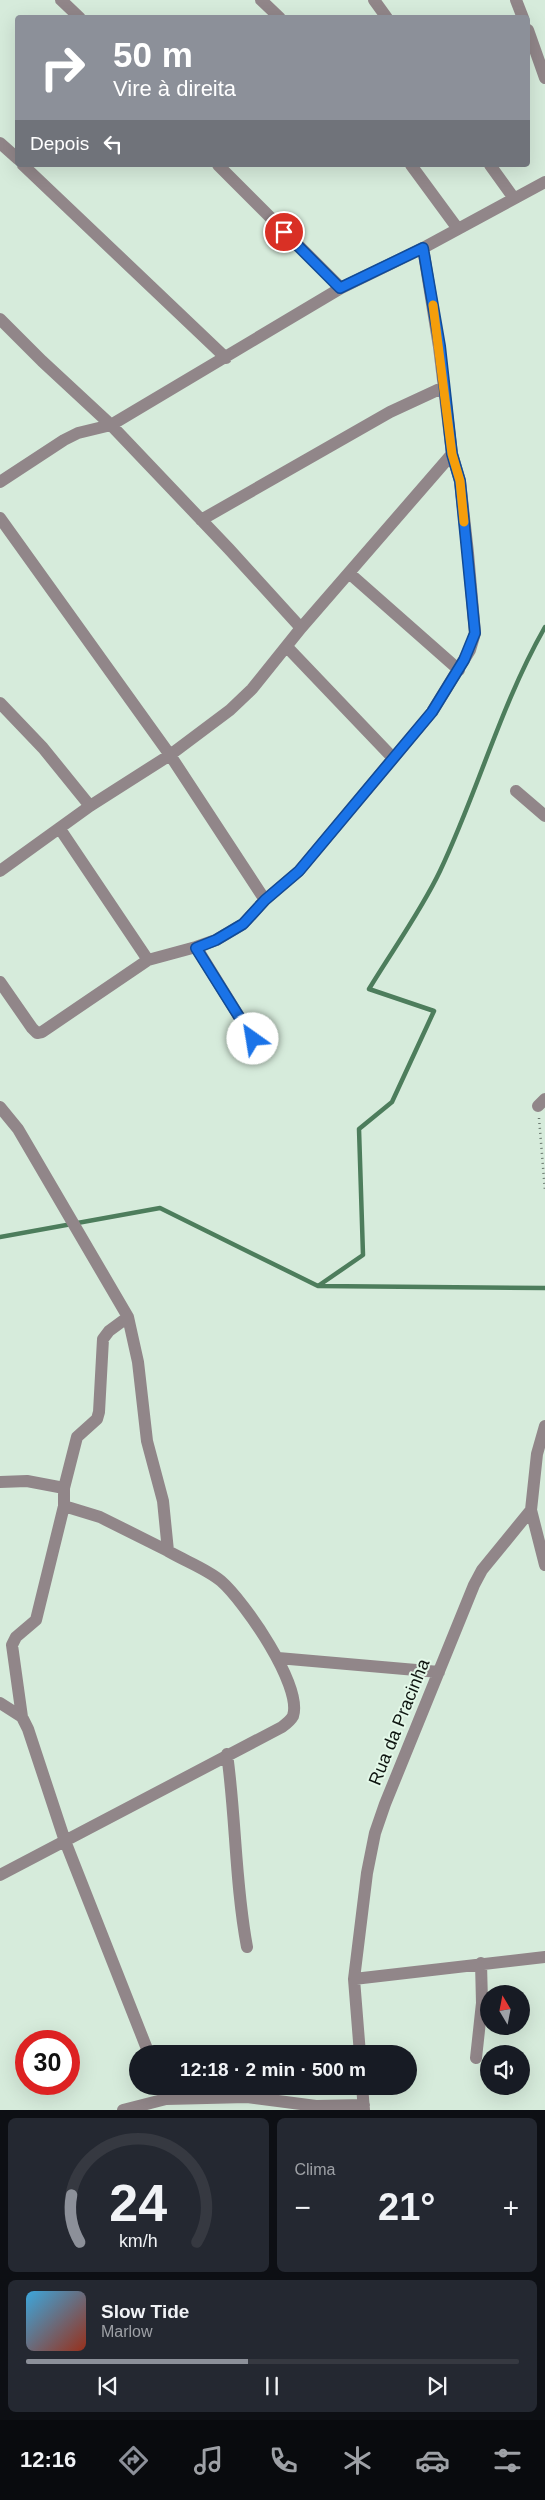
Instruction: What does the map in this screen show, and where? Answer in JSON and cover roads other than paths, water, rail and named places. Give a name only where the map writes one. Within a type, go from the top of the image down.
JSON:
[{"type":"street","points":[[61,0],[77,15]]},
{"type":"street","points":[[261,0],[277,15]]},
{"type":"street","points":[[374,0],[385,15]]},
{"type":"street","points":[[516,0],[522,15]]},
{"type":"street","points":[[530,36],[545,78]]},
{"type":"street","points":[[0,143],[15,156]]},
{"type":"street","points":[[25,167],[226,358]]},
{"type":"street","points":[[220,167],[340,288]]},
{"type":"street","points":[[412,167],[458,229]]},
{"type":"street","points":[[491,167],[513,198]]},
{"type":"street","points":[[0,482],[64,440],[78,433],[111,425],[226,358],[340,288],[423,248],[545,182]]},
{"type":"street","points":[[0,982],[37,1033],[42,1032],[148,960],[196,948],[216,940],[243,924],[265,900],[299,871],[432,712],[459,670],[470,650],[475,633],[460,481],[452,454],[433,300],[423,248]]},
{"type":"street","points":[[0,319],[42,362],[111,425],[300,628]]},
{"type":"street","points":[[201,520],[390,412],[444,387]]},
{"type":"street","points":[[0,871],[90,806],[170,755],[230,710],[252,689],[300,628],[452,454]]},
{"type":"street","points":[[0,518],[170,755],[265,900]]},
{"type":"street","points":[[350,573],[459,670]]},
{"type":"street","points":[[286,647],[393,758]]},
{"type":"street","points":[[0,703],[43,748],[90,806]]},
{"type":"street","points":[[516,791],[545,816]]},
{"type":"street","points":[[60,829],[148,960]]},
{"type":"street","points":[[196,948],[253,1039]]},
{"type":"street","points":[[0,1107],[18,1129],[128,1317],[138,1362],[147,1441],[163,1501],[168,1551]]},
{"type":"street","points":[[128,1317],[109,1330],[103,1339],[97,1419],[77,1437],[64,1488],[64,1506],[36,1620],[16,1637],[12,1645],[22,1717],[28,1729],[65,1841],[145,2045]]},
{"type":"street","points":[[545,1426],[536,1454],[531,1510],[545,1565]]},
{"type":"street","points":[[0,1482],[27,1481],[64,1488]]},
{"type":"street","points":[[0,1875],[227,1754],[282,1727],[292,1718],[294,1704],[278,1658],[234,1593],[219,1579],[100,1517],[64,1506]]},
{"type":"street","name":"Rua da Pracinha","points":[[359,2045],[354,1979],[367,1873],[375,1833],[474,1585],[482,1570],[531,1510]]},
{"type":"street","points":[[278,1658],[439,1672]]},
{"type":"street","points":[[0,1703],[22,1717]]},
{"type":"street","points":[[227,1754],[232,1794],[239,1904],[247,1947]]},
{"type":"street","points":[[354,1979],[545,1957]]},
{"type":"street","points":[[476,2058],[482,2003],[481,1963]]},
{"type":"street","points":[[164,2095],[166,2099]]},
{"type":"street","points":[[123,2110],[166,2099],[190,2104],[247,2097],[315,2108],[364,2108],[363,2095]]},
{"type":"waterway","points":[[318,1286],[363,1255],[359,1129],[392,1102],[434,1011],[369,989],[415,916],[440,871],[454,841],[515,686],[545,627]]},
{"type":"waterway","points":[[0,1237],[160,1208],[318,1286],[545,1288]]}]
